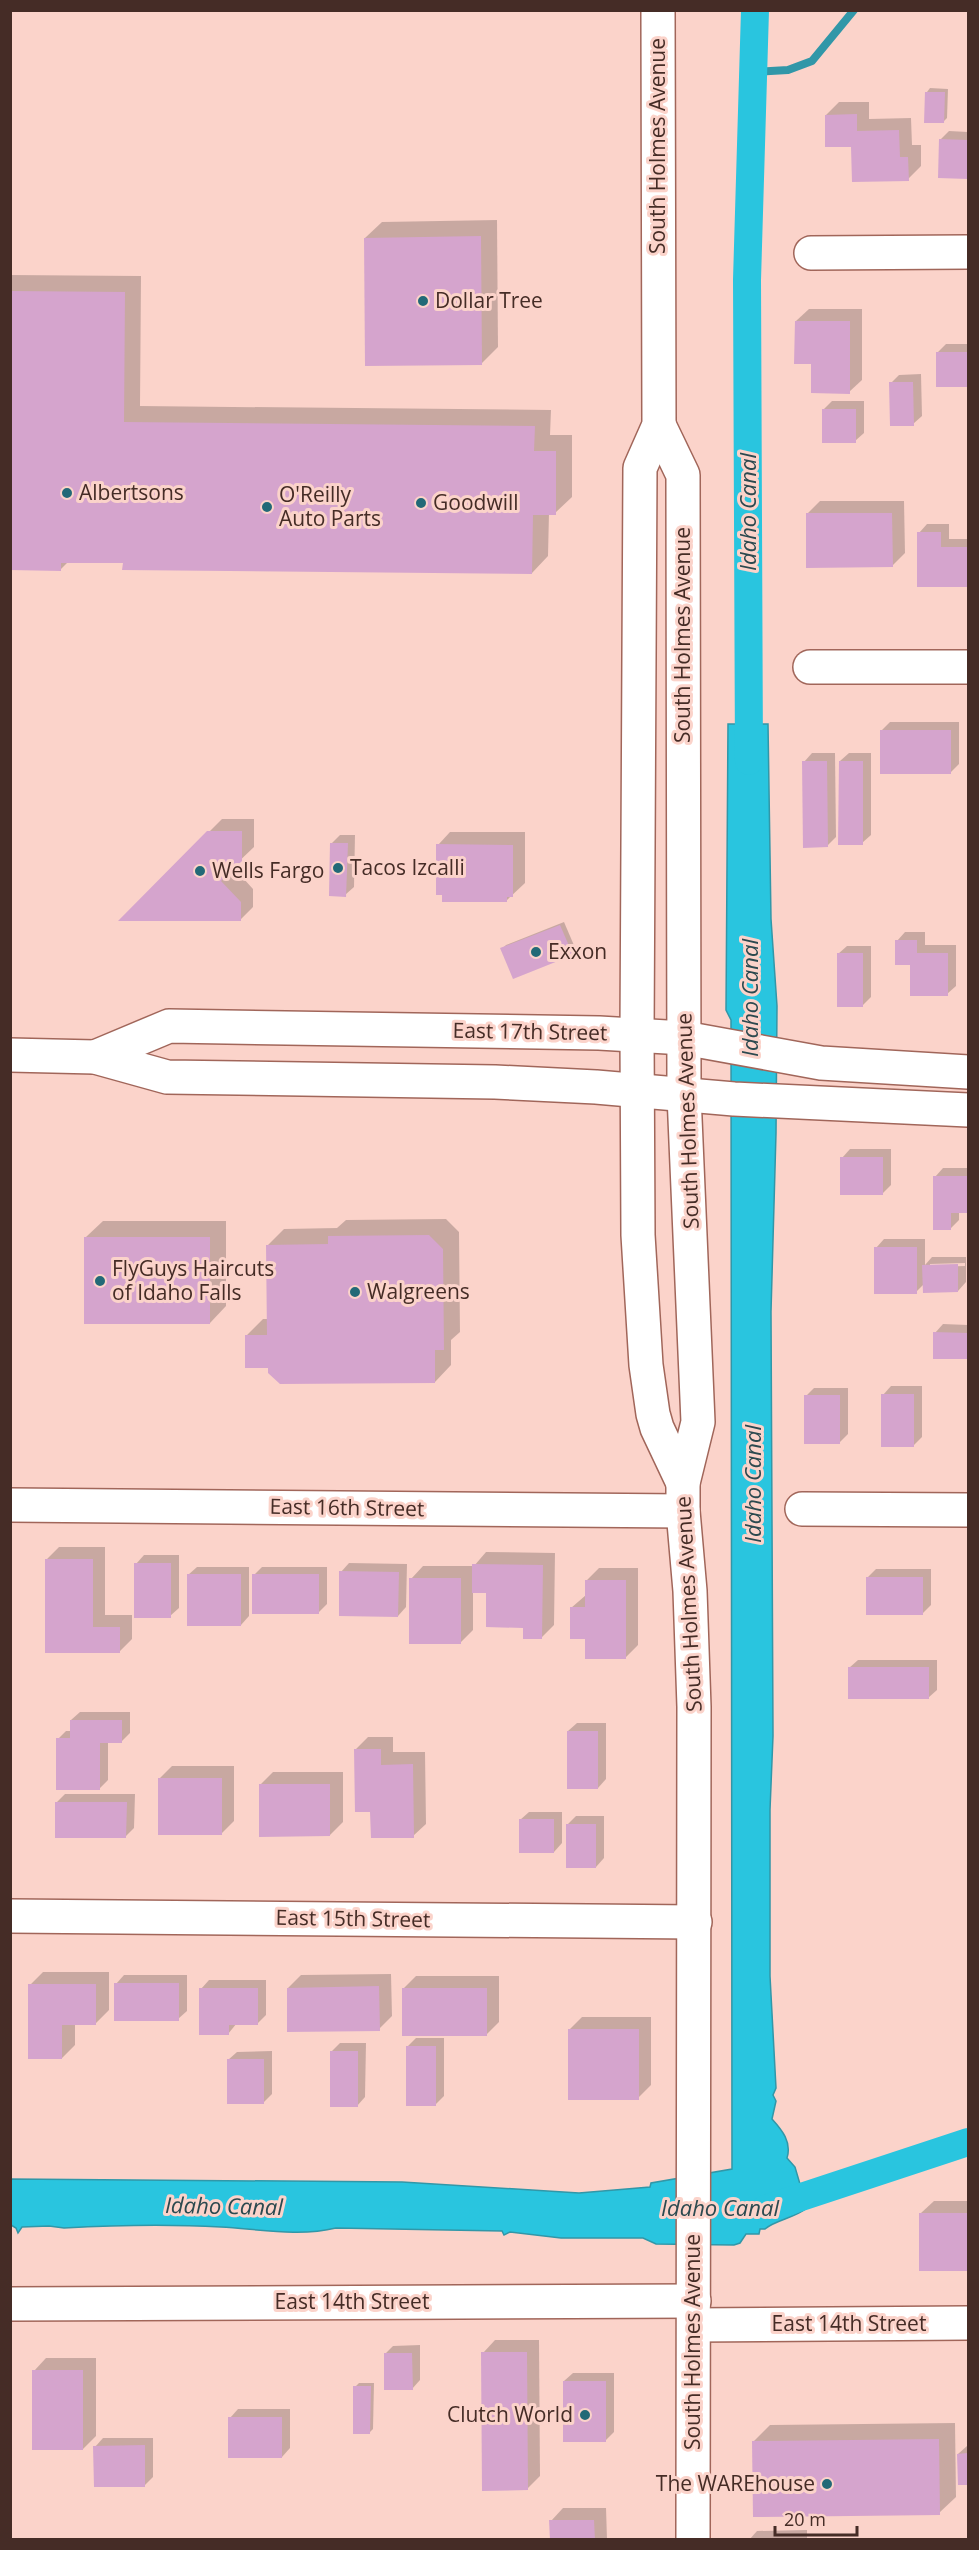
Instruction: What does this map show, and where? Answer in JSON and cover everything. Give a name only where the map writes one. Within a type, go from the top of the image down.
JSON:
[{"type":"main road","name":"South Holmes Avenue","points":[[658,10],[659,425],[640,468],[638,1235],[646,1365],[657,1428],[683,1497]]},
{"type":"main road","points":[[811,253],[969,252]]},
{"type":"main road","name":"South Holmes Avenue","points":[[659,425],[683,475],[684,1095],[698,1422],[683,1497],[690,1591],[694,1707],[693,2540]]},
{"type":"main road","points":[[810,667],[969,667]]},
{"type":"main road","name":"East 17th Street","points":[[95,1057],[170,1026],[637,1034],[684,1038],[821,1063],[969,1072]]},
{"type":"main road","name":"East 17th Street","points":[[10,1055],[95,1057],[167,1077],[495,1082],[638,1090],[734,1099],[969,1110]]},
{"type":"main road","name":"East 16th Street","points":[[10,1505],[683,1497]]},
{"type":"main road","points":[[802,1509],[969,1510]]},
{"type":"main road","name":"East 15th Street","points":[[10,1916],[695,1923]]},
{"type":"main road","name":"East 14th Street","points":[[10,2304],[694,2313],[969,2323]]},
{"type":"water","name":"Idaho Canal","points":[[728,724],[768,724],[771,919],[777,1006],[771,1312],[773,1736],[770,1810],[770,1976],[776,2088],[773,2095],[776,2101],[772,2119],[787,2142],[787,2158],[795,2167],[807,2208],[765,2229],[760,2229],[759,2234],[746,2234],[740,2243],[734,2245],[656,2244],[643,2238],[561,2238],[510,2232],[504,2235],[502,2231],[336,2228],[308,2232],[278,2232],[182,2225],[22,2227],[18,2233],[11,2225],[10,2179],[402,2182],[579,2193],[650,2187],[651,2183],[732,2169],[731,1020],[726,1010]]},
{"type":"building","points":[[925,92],[945,92],[944,123],[924,123]]},
{"type":"building","points":[[857,114],[857,131],[899,130],[900,157],[908,157],[909,181],[852,182],[851,147],[825,147],[825,115]]},
{"type":"building","points":[[939,139],[968,140],[968,179],[938,178]]},
{"type":"building","name":"Dollar Tree","points":[[481,236],[482,365],[365,366],[364,238]]},
{"type":"building","points":[[10,291],[125,292],[124,422],[535,426],[534,451],[556,451],[556,515],[533,515],[532,574],[122,570],[123,563],[61,563],[61,571],[10,570]]},
{"type":"building","points":[[795,321],[850,321],[850,394],[811,393],[811,364],[794,364]]},
{"type":"building","points":[[936,352],[968,352],[968,387],[936,387]]},
{"type":"building","points":[[889,382],[913,382],[914,426],[890,426]]},
{"type":"building","points":[[822,409],[856,409],[856,443],[822,443]]},
{"type":"building","points":[[806,513],[892,513],[893,567],[806,568]]},
{"type":"building","points":[[917,532],[941,532],[941,547],[968,547],[968,587],[917,587]]},
{"type":"building","points":[[880,730],[951,730],[951,774],[880,774]]},
{"type":"building","points":[[802,761],[827,761],[828,847],[803,848]]},
{"type":"building","points":[[839,761],[863,761],[863,845],[838,845]]},
{"type":"building","name":"Wells Fargo","points":[[207,831],[242,831],[242,861],[221,881],[241,902],[241,921],[118,921]]},
{"type":"building","points":[[330,843],[348,843],[346,897],[329,896]]},
{"type":"building","points":[[436,844],[513,845],[513,897],[507,897],[507,902],[442,902],[442,895],[436,895]]},
{"type":"building","name":"Exxon","points":[[560,925],[573,955],[513,979],[500,948]]},
{"type":"building","points":[[895,940],[917,940],[917,953],[948,953],[948,996],[910,996],[910,965],[895,965]]},
{"type":"building","points":[[837,953],[863,953],[863,1007],[837,1007]]},
{"type":"building","points":[[840,1157],[883,1157],[883,1195],[840,1195]]},
{"type":"building","points":[[933,1176],[968,1176],[968,1213],[951,1213],[951,1230],[933,1230]]},
{"type":"building","name":"Walgreens","points":[[429,1235],[443,1249],[444,1350],[435,1350],[435,1383],[280,1384],[268,1373],[268,1368],[245,1368],[245,1335],[267,1335],[266,1245],[328,1244],[328,1236]]},
{"type":"building","points":[[84,1237],[210,1237],[210,1324],[84,1324]]},
{"type":"building","points":[[874,1247],[917,1247],[917,1294],[874,1294]]},
{"type":"building","points":[[958,1264],[958,1292],[923,1293],[922,1265]]},
{"type":"building","points":[[933,1332],[968,1333],[968,1359],[933,1359]]},
{"type":"building","points":[[881,1394],[914,1394],[914,1447],[881,1447]]},
{"type":"building","points":[[804,1395],[840,1395],[840,1444],[804,1444]]},
{"type":"building","points":[[45,1559],[93,1559],[93,1627],[120,1627],[120,1653],[45,1653]]},
{"type":"building","points":[[134,1563],[171,1563],[171,1618],[134,1618]]},
{"type":"building","points":[[472,1564],[543,1565],[542,1639],[523,1639],[523,1628],[486,1627],[486,1593],[472,1593]]},
{"type":"building","points":[[339,1571],[399,1572],[398,1617],[339,1616]]},
{"type":"building","points":[[187,1574],[241,1574],[241,1626],[187,1626]]},
{"type":"building","points":[[252,1574],[319,1574],[319,1614],[252,1614]]},
{"type":"building","points":[[866,1577],[923,1577],[923,1615],[866,1615]]},
{"type":"building","points":[[409,1578],[461,1578],[461,1644],[409,1644]]},
{"type":"building","points":[[585,1580],[626,1580],[626,1659],[585,1659],[585,1639],[570,1639],[570,1607],[585,1607]]},
{"type":"building","points":[[848,1667],[929,1667],[929,1699],[848,1699]]},
{"type":"building","points":[[70,1720],[122,1720],[122,1743],[100,1743],[100,1790],[56,1790],[56,1738],[70,1738]]},
{"type":"building","points":[[567,1731],[598,1731],[598,1789],[567,1789]]},
{"type":"building","points":[[354,1749],[381,1749],[381,1765],[413,1764],[414,1838],[371,1838],[370,1812],[355,1812]]},
{"type":"building","points":[[158,1778],[222,1778],[222,1835],[158,1835]]},
{"type":"building","points":[[259,1784],[330,1784],[330,1836],[259,1837]]},
{"type":"building","points":[[55,1802],[127,1802],[126,1838],[55,1838]]},
{"type":"building","points":[[519,1819],[554,1819],[554,1853],[519,1853]]},
{"type":"building","points":[[566,1824],[596,1824],[596,1868],[566,1868]]},
{"type":"building","points":[[114,1983],[179,1983],[179,2021],[114,2021]]},
{"type":"building","points":[[28,1984],[96,1984],[96,2025],[62,2025],[62,2059],[28,2059]]},
{"type":"building","points":[[379,1986],[380,2031],[287,2032],[287,1988]]},
{"type":"building","points":[[199,1988],[258,1988],[258,2025],[229,2025],[229,2035],[199,2035]]},
{"type":"building","points":[[402,1988],[487,1988],[487,2036],[402,2036]]},
{"type":"building","points":[[568,2029],[639,2029],[639,2100],[568,2100]]},
{"type":"building","points":[[406,2046],[436,2046],[436,2106],[406,2106]]},
{"type":"building","points":[[330,2051],[358,2051],[358,2107],[330,2107]]},
{"type":"building","points":[[227,2059],[264,2059],[264,2104],[227,2104]]},
{"type":"building","points":[[919,2213],[968,2213],[968,2271],[919,2271]]},
{"type":"building","points":[[481,2352],[527,2352],[528,2490],[482,2491]]},
{"type":"building","points":[[384,2353],[412,2353],[413,2390],[384,2390]]},
{"type":"building","points":[[32,2370],[83,2370],[83,2450],[32,2450]]},
{"type":"building","points":[[563,2381],[606,2381],[606,2442],[563,2442]]},
{"type":"building","points":[[353,2386],[371,2386],[370,2434],[353,2434]]},
{"type":"building","points":[[228,2417],[282,2417],[282,2458],[228,2458]]},
{"type":"building","points":[[939,2439],[940,2515],[753,2517],[752,2441]]},
{"type":"building","points":[[145,2445],[145,2487],[94,2487],[93,2446]]},
{"type":"building","points":[[968,2453],[968,2485],[958,2485],[957,2454]]},
{"type":"building","points":[[549,2520],[594,2520],[595,2540],[550,2540]]},
{"type":"waterway","name":"Idaho Canal","points":[[749,761],[747,280],[755,10]]},
{"type":"waterway","points":[[755,72],[788,70],[812,61],[854,10]]},
{"type":"waterway","points":[[765,2209],[968,2142]]},
{"type":"place","name":"Dollar Tree","points":[[423,301]]},
{"type":"place","name":"Albertsons","points":[[67,493]]},
{"type":"place","name":"Goodwill","points":[[421,503]]},
{"type":"place","name":"O'Reilly Auto Parts","points":[[267,507]]},
{"type":"place","name":"Tacos Izcalli","points":[[338,868]]},
{"type":"place","name":"Wells Fargo","points":[[200,871]]},
{"type":"place","name":"Exxon","points":[[536,952]]},
{"type":"place","name":"FlyGuys Haircuts of Idaho Falls","points":[[100,1281]]},
{"type":"place","name":"Walgreens","points":[[355,1292]]},
{"type":"place","name":"Clutch World","points":[[585,2415]]},
{"type":"place","name":"The WAREhouse","points":[[827,2484]]}]
